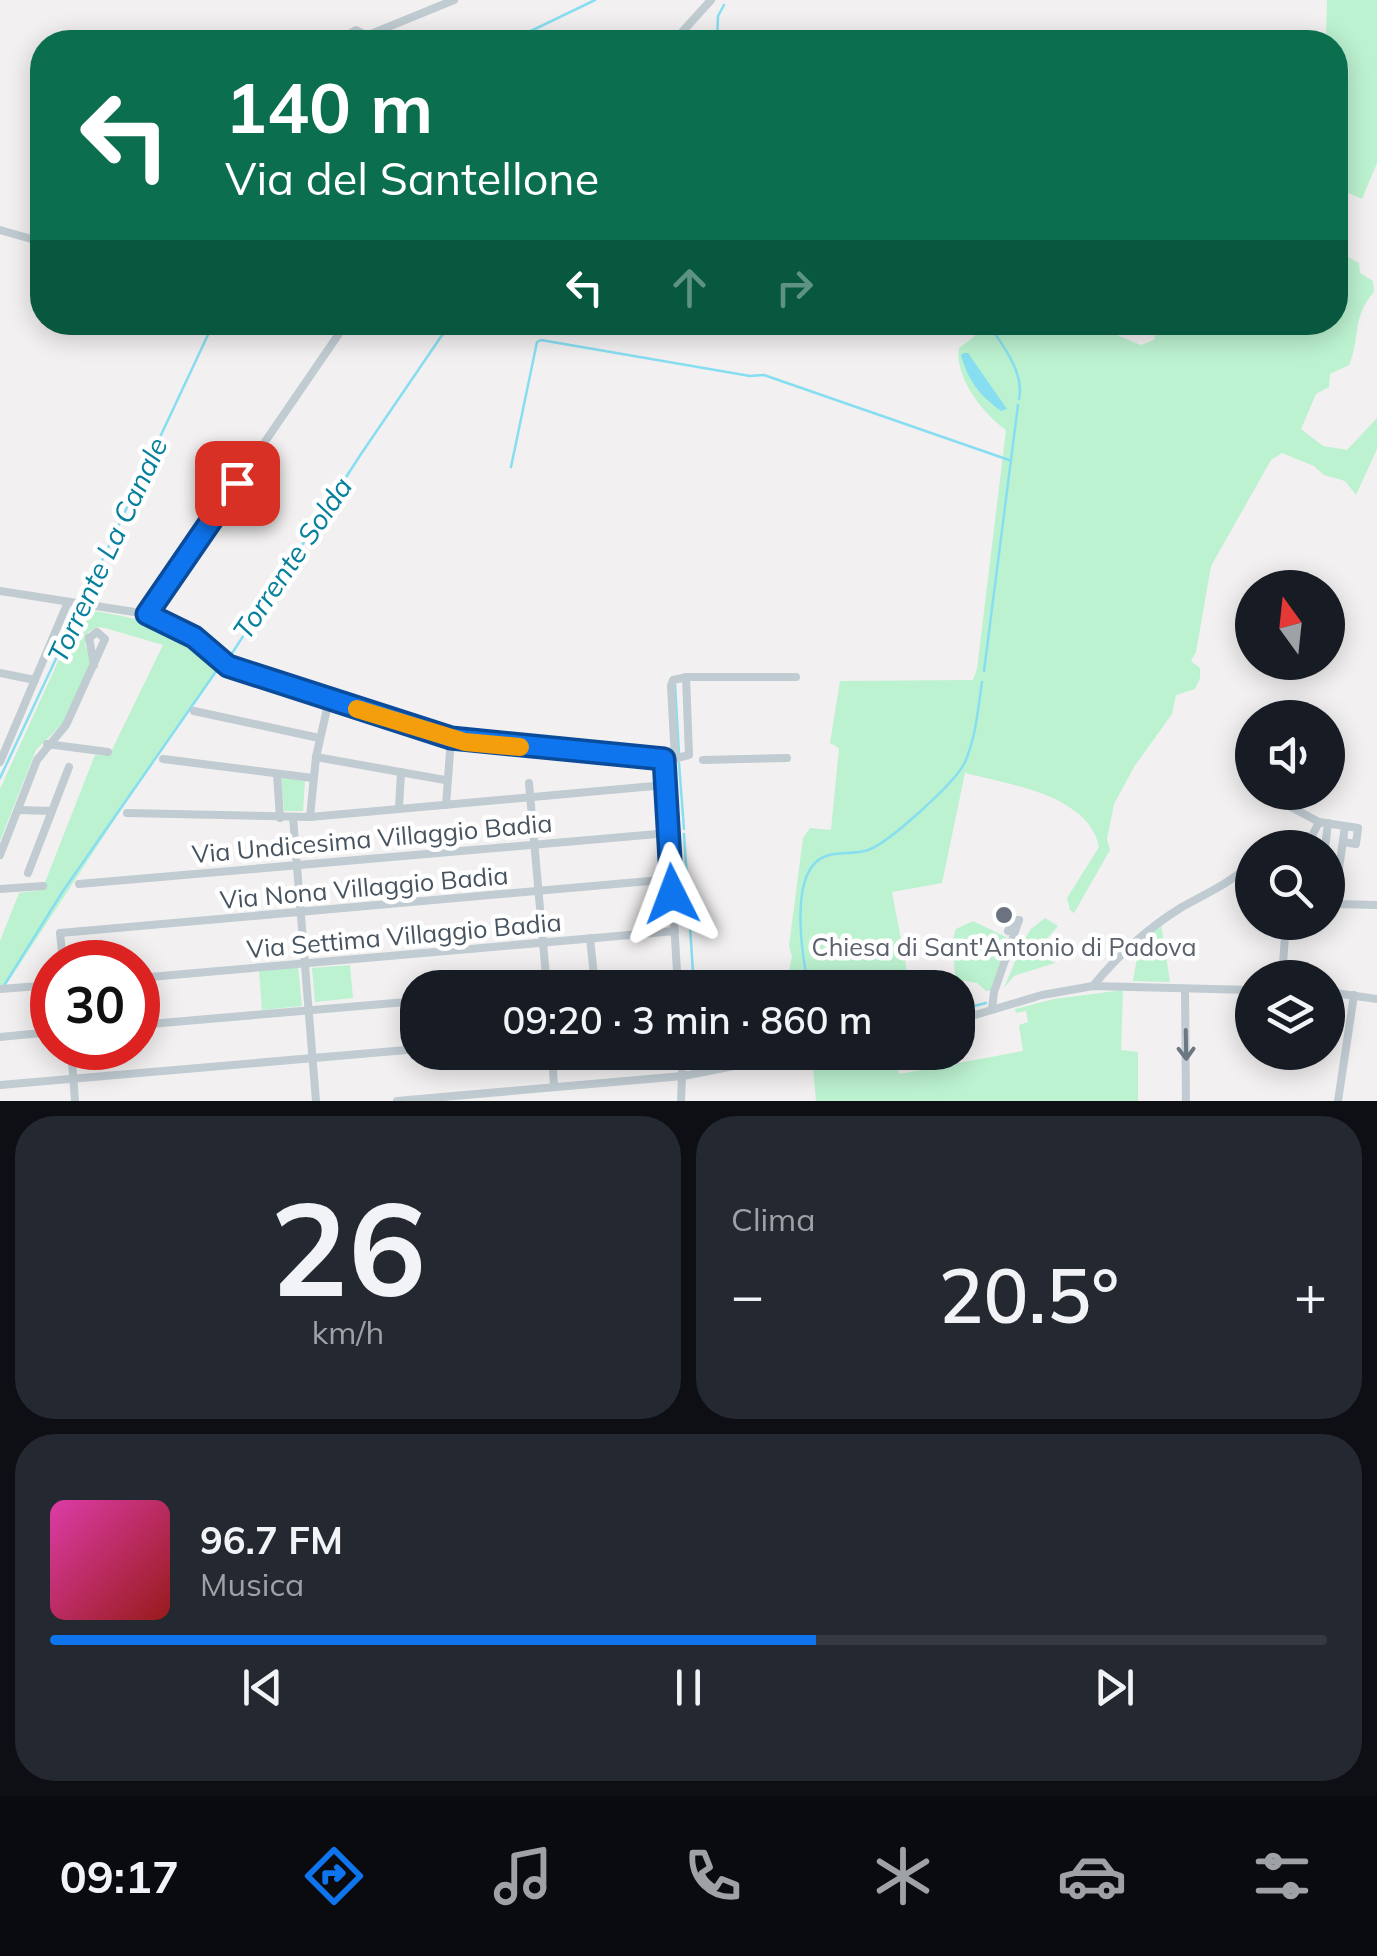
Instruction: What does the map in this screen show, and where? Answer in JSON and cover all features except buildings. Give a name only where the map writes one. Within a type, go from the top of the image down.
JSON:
[{"type":"street","points":[[388,30],[454,0]]},
{"type":"street","points":[[683,30],[710,0]]},
{"type":"street","points":[[0,230],[30,239]]},
{"type":"street","points":[[147,614],[337,335]]},
{"type":"street","points":[[0,591],[147,614],[194,637],[228,666],[451,738],[675,759],[689,755],[686,678]]},
{"type":"street","points":[[0,762],[36,680],[76,604]]},
{"type":"street","points":[[0,855],[37,760],[66,726],[104,645],[105,637],[94,632],[88,638],[94,665]]},
{"type":"street","points":[[91,647],[104,645]]},
{"type":"street","points":[[0,673],[36,680]]},
{"type":"street","points":[[675,759],[671,686],[676,679],[796,677]]},
{"type":"street","points":[[310,816],[319,738],[329,700]]},
{"type":"street","points":[[194,711],[319,738]]},
{"type":"street","points":[[369,725],[373,714]]},
{"type":"street","points":[[446,805],[451,738]]},
{"type":"street","points":[[47,744],[108,752]]},
{"type":"street","points":[[316,757],[445,780]]},
{"type":"street","points":[[703,760],[787,758]]},
{"type":"street","points":[[163,759],[313,778]]},
{"type":"street","points":[[664,759],[677,970]]},
{"type":"street","points":[[28,873],[69,767]]},
{"type":"street","points":[[399,808],[401,772]]},
{"type":"street","points":[[277,774],[280,818]]},
{"type":"street","points":[[528,783],[545,970]]},
{"type":"street","points":[[126,813],[280,818],[666,785]]},
{"type":"street","points":[[495,786],[497,799]]},
{"type":"street","points":[[18,810],[52,811]]},
{"type":"street","points":[[1297,810],[1324,823],[1358,828],[1356,844],[1345,842]]},
{"type":"street","points":[[293,817],[316,1101]]},
{"type":"street","points":[[1319,830],[1324,823]]},
{"type":"street","points":[[1324,823],[1324,830]]},
{"type":"street","name":"Via Undicesima Villaggio Badia","points":[[79,884],[669,832]]},
{"type":"street","points":[[1093,986],[1132,944],[1169,916],[1235,877]]},
{"type":"street","name":"Via Nona Villaggio Badia","points":[[61,940],[60,933],[672,880]]},
{"type":"street","points":[[0,889],[43,886]]},
{"type":"street","points":[[1345,902],[1377,905]]},
{"type":"street","points":[[992,1009],[994,992],[1020,920],[1014,920],[1008,930]]},
{"type":"street","name":"Via Settima Villaggio Badia","points":[[160,976],[675,931]]},
{"type":"street","points":[[590,938],[593,970]]},
{"type":"street","points":[[975,1014],[1042,995],[1093,986],[1235,989]]},
{"type":"street","points":[[2,989],[30,987]]},
{"type":"street","points":[[1185,988],[1186,1101]]},
{"type":"street","points":[[1345,994],[1377,999]]},
{"type":"street","points":[[1338,1101],[1354,995]]},
{"type":"street","points":[[160,1023],[400,1003]]},
{"type":"street","points":[[0,1037],[30,1034]]},
{"type":"street","points":[[0,1085],[400,1051]]},
{"type":"street","points":[[73,1070],[75,1101]]},
{"type":"street","points":[[553,1070],[554,1088]]},
{"type":"street","points":[[681,1101],[683,1070]]},
{"type":"street","points":[[397,1101],[714,1070]]},
{"type":"green space","points":[[1327,0],[1377,0],[1377,163],[1362,199],[1348,193],[1348,30],[1326,30]]},
{"type":"green space","points":[[1348,257],[1359,263],[1360,273],[1373,281],[1374,292],[1359,319],[1353,355],[1349,365],[1330,374],[1329,387],[1316,394],[1301,429],[1323,446],[1347,450],[1377,418],[1377,449],[1356,495],[1345,481],[1324,475],[1314,466],[1282,453],[1271,460],[1211,566],[1196,652],[1191,661],[1200,668],[1200,678],[1195,689],[1176,695],[1172,714],[1134,767],[1114,804],[1107,839],[1110,850],[1074,913],[1067,898],[1099,847],[1092,829],[1080,815],[1044,795],[965,773],[942,883],[892,892],[907,970],[789,970],[803,838],[810,828],[831,830],[839,748],[830,743],[840,681],[973,680],[977,669],[1006,430],[988,415],[966,382],[959,348],[974,335],[1117,335],[1141,345],[1154,340],[1155,335],[1348,335]]},
{"type":"green space","points":[[82,609],[173,631],[221,665],[36,940],[30,940],[30,948],[6,985],[0,986],[0,941],[19,893],[42,890],[95,755],[109,756],[163,645],[105,628],[88,632],[85,645],[92,662],[63,723],[36,750],[0,841],[0,789]]},
{"type":"green space","points":[[281,776],[305,779],[303,811],[284,811]]},
{"type":"green space","points":[[1045,918],[1058,926],[1037,950],[1055,963],[1014,976],[1004,988],[1024,940]]},
{"type":"green space","points":[[973,921],[1012,940],[993,990],[986,991],[975,983],[975,970],[955,970],[956,929]]},
{"type":"green space","points":[[1161,924],[1170,982],[1133,981],[1137,958],[1146,950],[1140,941]]},
{"type":"green space","points":[[350,965],[353,998],[315,1002],[312,968]]},
{"type":"green space","points":[[298,967],[302,1006],[262,1010],[259,971]]},
{"type":"green space","points":[[1123,990],[1121,1050],[1138,1052],[1138,1101],[816,1101],[813,1070],[898,1070],[899,1074],[975,1070],[975,1060],[1023,1051],[1019,1025],[1028,1022],[1026,1011],[1016,1013],[1015,1009],[1054,999]]},
{"type":"water","points":[[964,353],[968,353],[1007,409],[1001,411],[976,387],[964,364]]},
{"type":"waterway","name":"Torrente La Canale","points":[[533,30],[595,0]]},
{"type":"waterway","name":"Torrente Solda","points":[[717,30],[718,16],[724,5]]},
{"type":"waterway","name":"Torrente La Canale","points":[[0,778],[208,335]]},
{"type":"waterway","name":"Torrente Solda","points":[[5,984],[63,891],[229,658],[442,335]]},
{"type":"waterway","points":[[996,335],[1015,368],[1019,399]]},
{"type":"waterway","points":[[511,467],[537,342],[541,340],[750,376],[764,375],[1009,460]]},
{"type":"waterway","points":[[984,671],[1018,405]]},
{"type":"waterway","points":[[806,970],[800,922],[808,873],[828,855],[861,852],[878,845],[948,784],[968,754],[982,682]]},
{"type":"waterway","points":[[675,684],[679,754]]},
{"type":"waterway","points":[[679,763],[684,829]]},
{"type":"waterway","points":[[684,834],[693,970]]},
{"type":"waterway","points":[[975,1006],[986,1003]]},
{"type":"slow traffic","points":[[357,709],[465,742],[520,747]]},
{"type":"place","name":"Chiesa di Sant'Antonio di Padova","points":[[1004,915]]},
{"type":"route","points":[[237,483],[147,614],[194,637],[228,666],[465,742],[664,759],[672,894]]}]
